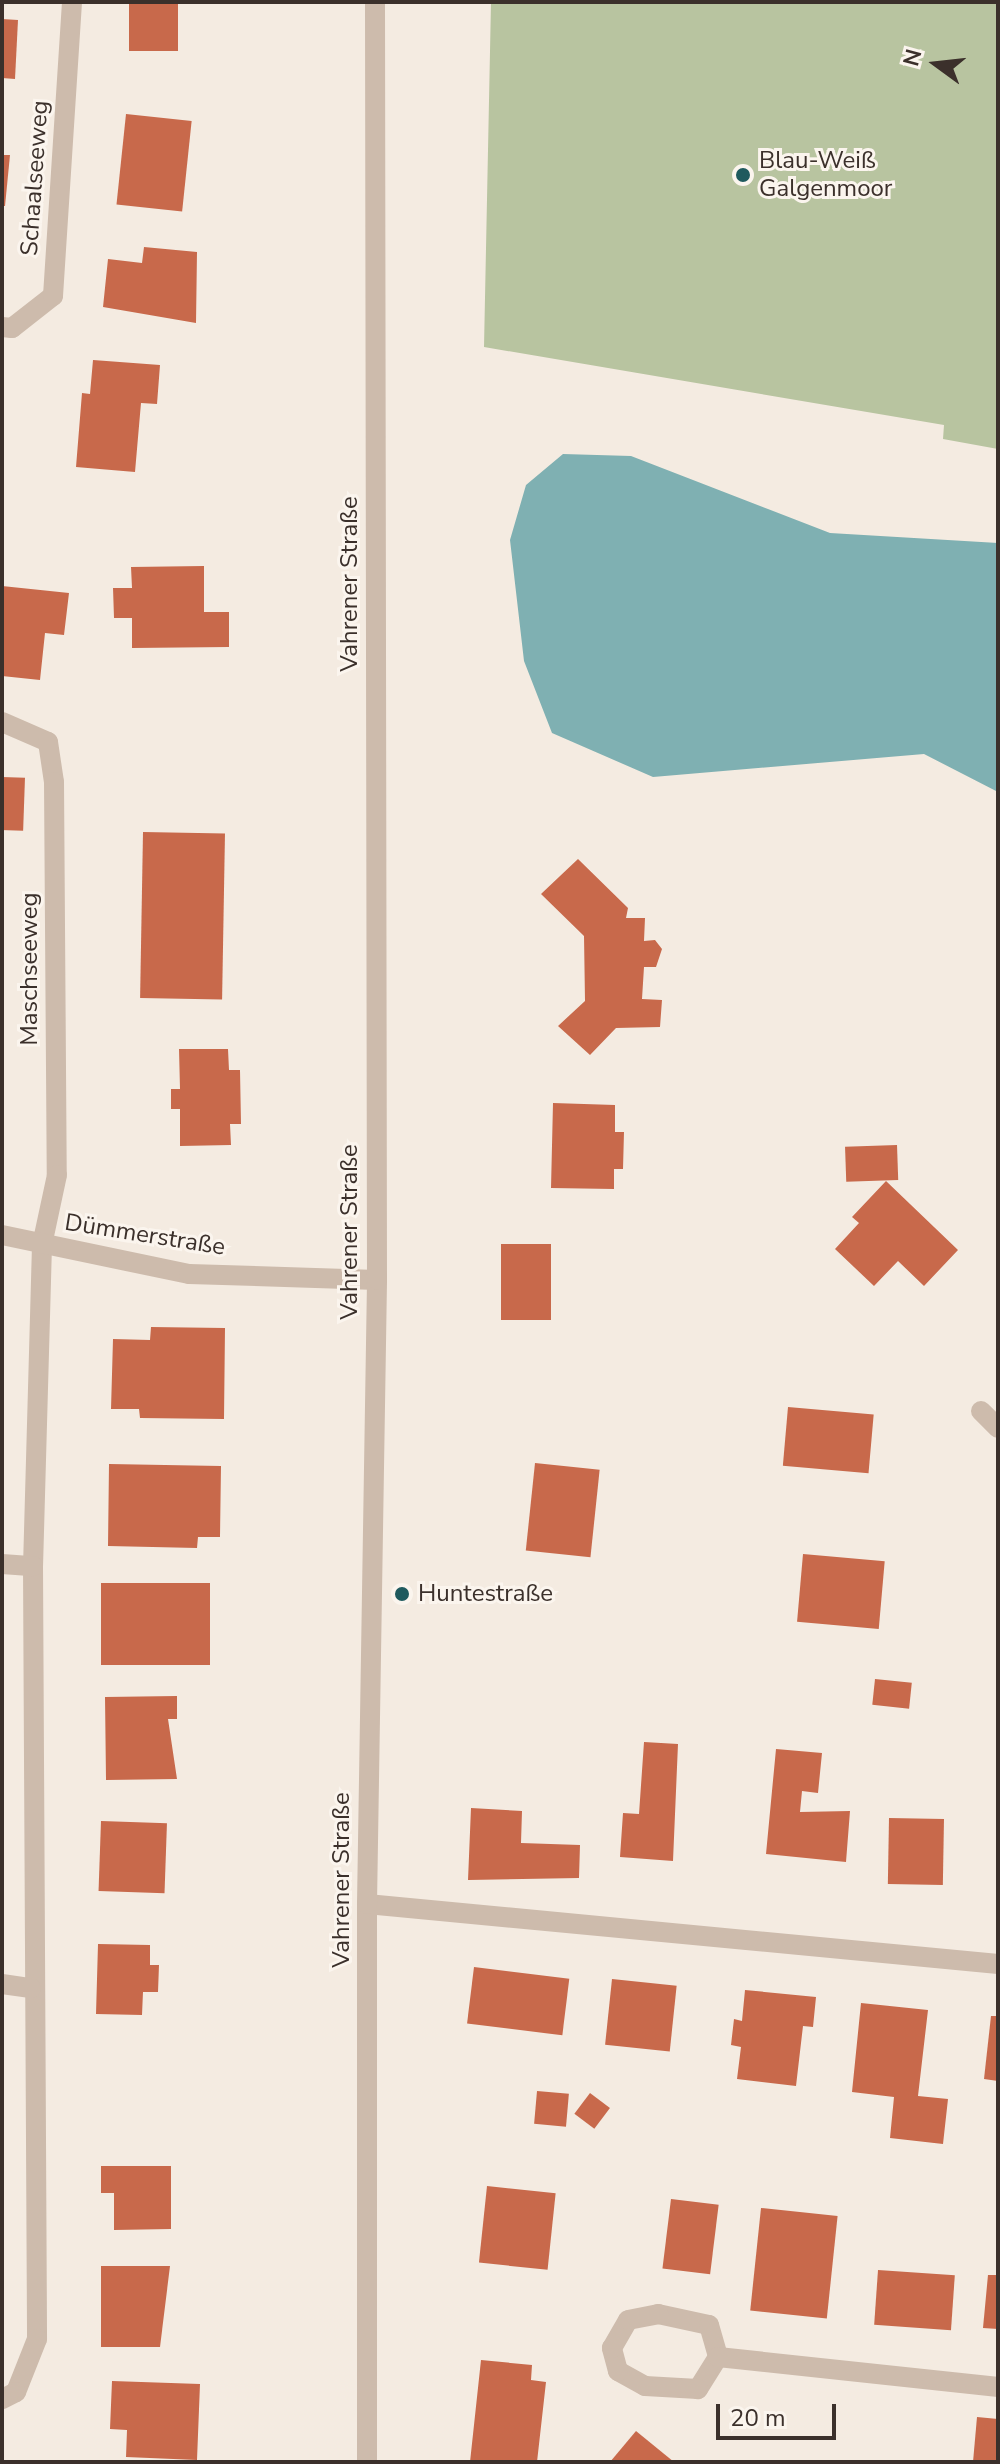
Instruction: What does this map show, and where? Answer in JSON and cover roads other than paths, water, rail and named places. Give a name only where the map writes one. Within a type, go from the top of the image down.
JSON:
[{"type":"street","name":"Schaalseeweg","points":[[2,327],[12,328],[53,296],[72,2]]},
{"type":"street","name":"Vahrener Straße","points":[[367,2462],[367,1904],[377,1280],[375,2]]},
{"type":"street","name":"Maschseeweg","points":[[2,722],[48,742],[54,782],[57,1175],[42,1245]]},
{"type":"street","name":"Dümmerstraße","points":[[2,1235],[189,1274],[377,1280]]},
{"type":"street","points":[[2,2399],[16,2392],[37,2339],[31,1988],[33,1566],[42,1245]]},
{"type":"street","points":[[981,1411],[998,1428]]},
{"type":"street","points":[[2,1564],[33,1566]]},
{"type":"street","points":[[367,1904],[998,1964]]},
{"type":"street","points":[[2,1984],[31,1988]]},
{"type":"street","points":[[658,2314],[709,2325],[718,2357],[698,2389],[645,2386],[618,2371],[612,2348],[628,2320],[658,2314]]},
{"type":"street","points":[[718,2357],[998,2387]]},
{"type":"water","points":[[563,454],[631,456],[830,533],[998,543],[998,792],[924,754],[653,777],[552,733],[524,661],[510,540],[526,485]]},
{"type":"place","name":"Blau-Weiß Galgenmoor","points":[[743,175]]},
{"type":"place","name":"Huntestraße","points":[[402,1594]]}]
